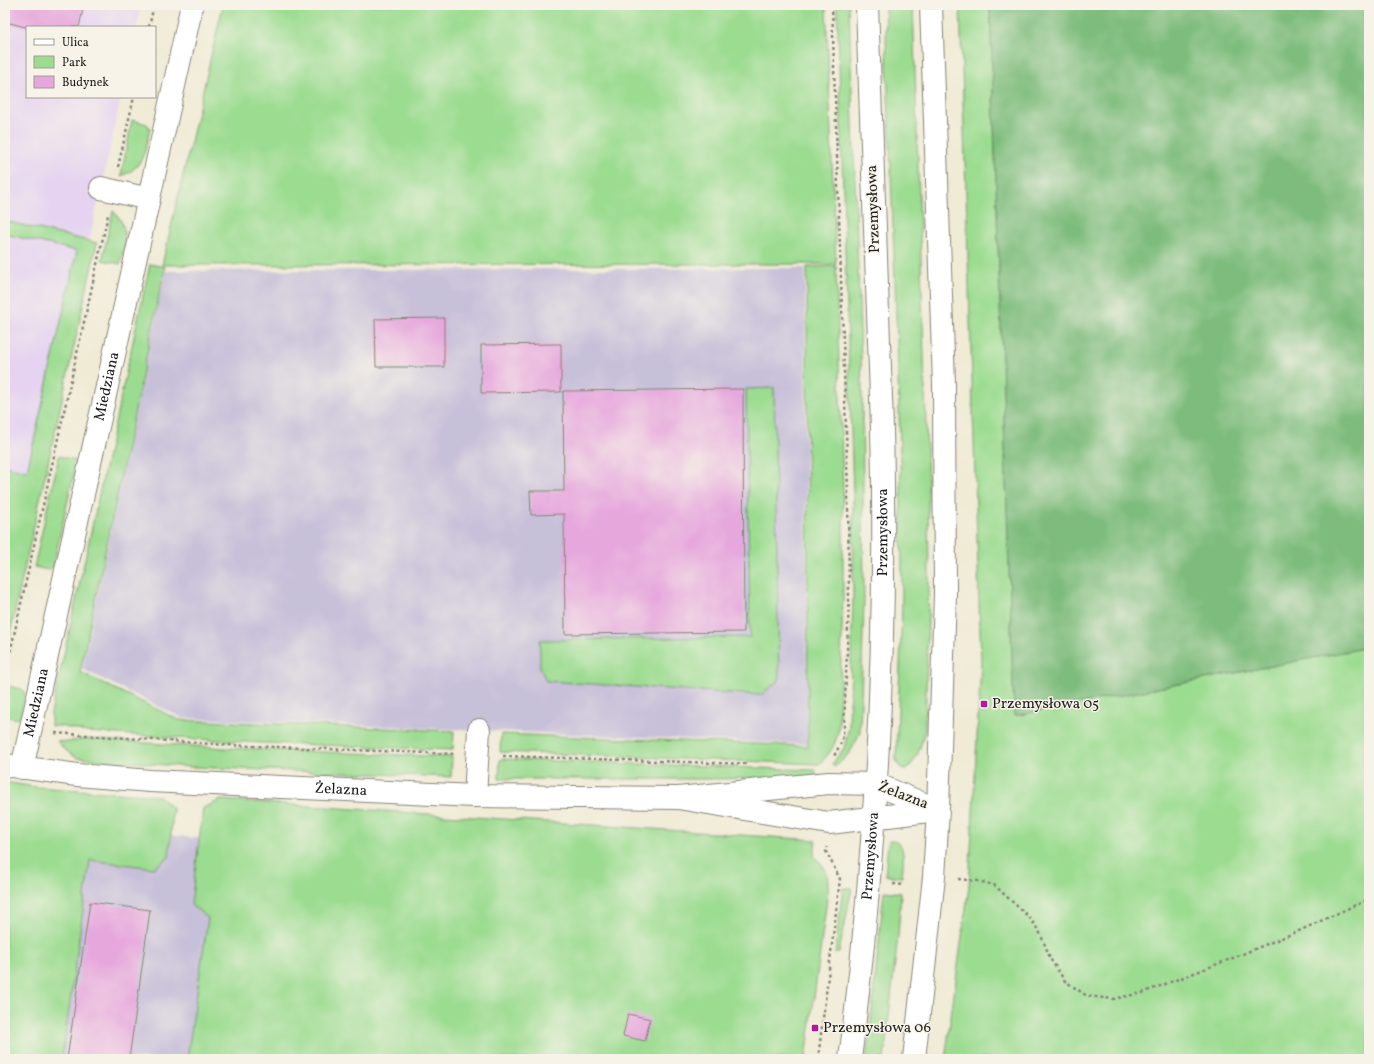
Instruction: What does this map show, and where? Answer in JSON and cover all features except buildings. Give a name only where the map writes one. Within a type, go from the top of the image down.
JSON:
[{"type":"main road","name":"Miedziana","points":[[13,767],[30,730],[192,5]]},
{"type":"main road","name":"Przemysłowa","points":[[850,1059],[861,972],[874,818],[880,705],[883,597],[883,492],[868,5]]},
{"type":"main road","points":[[914,1059],[934,877],[938,810],[945,594],[944,384],[931,5]]},
{"type":"main road","points":[[107,189],[149,199]]},
{"type":"main road","points":[[475,796],[479,730]]},
{"type":"main road","name":"Żelazna","points":[[13,767],[77,775],[150,781],[475,796],[678,798],[830,783],[876,784],[938,810]]},
{"type":"main road","name":"Żelazna","points":[[678,798],[829,822],[938,810]]},
{"type":"path","points":[[149,26],[154,5]]},
{"type":"path","points":[[829,762],[838,750],[842,741],[849,600],[848,490],[832,5]]},
{"type":"path","points":[[5,675],[107,189],[134,98]]},
{"type":"path","points":[[30,730],[84,736],[227,745],[747,764]]},
{"type":"path","points":[[818,1059],[840,879],[826,850],[827,844]]},
{"type":"path","points":[[934,877],[978,880],[994,886],[1030,918],[1040,933],[1051,960],[1065,981],[1087,996],[1113,999],[1142,993],[1228,960],[1301,930],[1369,898]]},
{"type":"shaded area","points":[[5,5],[141,5],[137,26],[26,26],[26,98],[121,98],[5,624]]},
{"type":"shaded area","points":[[805,268],[807,744],[182,718],[82,669],[165,271]]},
{"type":"shaded area","points":[[86,827],[297,848],[269,1059],[53,1059]]},
{"type":"green space","points":[[223,5],[826,5],[836,264],[162,265]]},
{"type":"green space","points":[[837,5],[849,5],[862,388],[864,600],[860,731],[850,752],[834,767],[832,764],[844,748],[849,727],[853,599],[853,493]]},
{"type":"green space","points":[[885,5],[913,5],[928,486],[929,584],[925,729],[917,755],[907,769],[900,767],[896,761],[902,605],[901,511],[898,366]]},
{"type":"green space","points":[[960,5],[990,5],[1014,716],[1369,647],[1369,1059],[945,1059],[969,886],[981,663]]},
{"type":"green space","points":[[990,5],[1369,5],[1369,647],[1014,716]]},
{"type":"green space","points":[[132,120],[147,124],[150,129],[145,151],[139,163],[129,173],[121,176]]},
{"type":"green space","points":[[113,211],[122,223],[125,236],[120,264],[102,260]]},
{"type":"green space","points":[[5,221],[97,243],[5,656],[5,466],[27,471],[77,251],[5,234]]},
{"type":"green space","points":[[150,264],[165,267],[80,672],[179,720],[454,731],[453,750],[195,739],[86,732],[60,726],[51,726],[51,713]]},
{"type":"green space","points":[[836,266],[843,492],[843,599],[839,722],[836,740],[828,755],[819,764],[500,752],[501,734],[808,746],[807,267]]},
{"type":"green space","points":[[774,388],[779,680],[761,695],[546,681],[540,667],[540,640],[750,637],[746,389]]},
{"type":"green space","points":[[59,456],[74,460],[76,464],[53,567],[48,570],[34,567]]},
{"type":"green space","points":[[7,686],[22,689],[25,694],[20,716],[17,719],[5,716],[5,696]]},
{"type":"green space","points":[[84,739],[225,748],[452,757],[451,777],[191,767],[77,758],[65,750],[57,741],[67,742]]},
{"type":"green space","points":[[500,759],[815,770],[817,776],[714,779],[499,779]]},
{"type":"green space","points":[[5,782],[36,787],[160,796],[173,809],[169,857],[154,868],[90,860],[62,1059],[5,1059]]},
{"type":"green space","points":[[221,800],[816,840],[814,857],[825,868],[828,880],[828,891],[806,1059],[187,1059],[208,918],[191,905],[203,808]]},
{"type":"green space","points":[[889,841],[897,841],[902,849],[902,877],[885,875],[888,844]]},
{"type":"green space","points":[[843,888],[852,888],[839,953],[835,953]]},
{"type":"green space","points":[[884,891],[901,893],[898,936],[884,1059],[866,1059],[870,1030]]},
{"type":"place","name":"Przemysłowa 05","points":[[984,704]]},
{"type":"place","name":"Przemysłowa 06","points":[[815,1028]]}]
